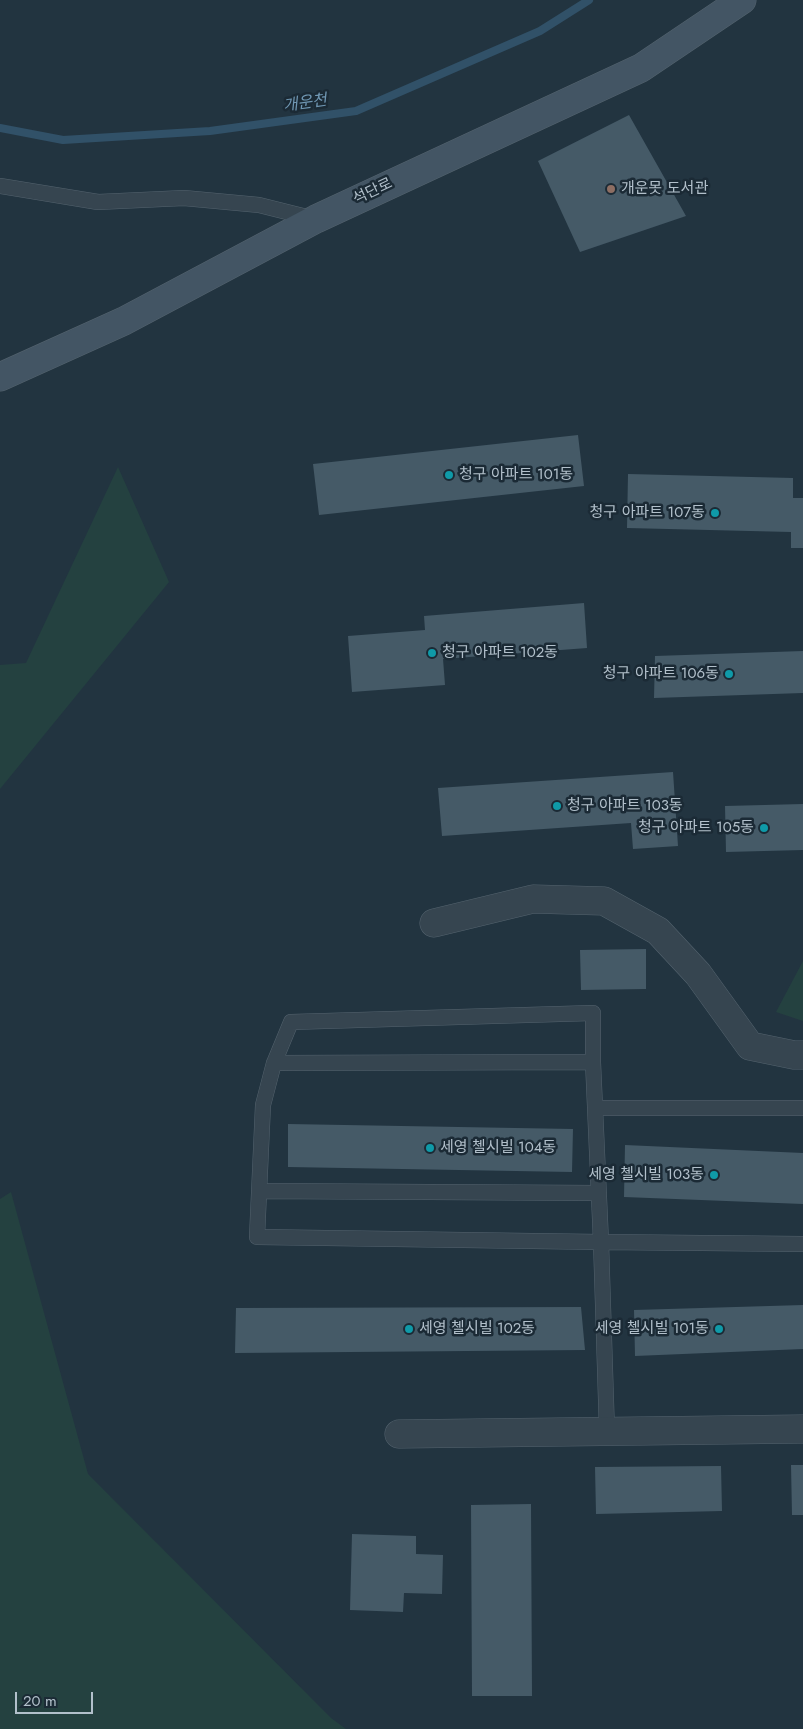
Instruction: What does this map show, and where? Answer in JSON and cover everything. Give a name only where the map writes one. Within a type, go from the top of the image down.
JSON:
[{"type":"main road","name":"석단로","points":[[0,376],[124,321],[316,219],[640,68],[742,0]]},
{"type":"street","points":[[434,923],[532,899],[604,901],[658,931],[698,974],[750,1046],[794,1056],[803,1055]]},
{"type":"street","points":[[399,1434],[803,1429]]},
{"type":"lane","points":[[0,186],[98,202],[184,198],[259,205],[316,219]]},
{"type":"lane","points":[[607,1432],[601,1242],[593,1062],[593,1013],[291,1022],[274,1063],[263,1105],[257,1237],[601,1242],[803,1244]]},
{"type":"lane","points":[[274,1063],[593,1062]]},
{"type":"lane","points":[[595,1108],[803,1108]]},
{"type":"lane","points":[[259,1191],[599,1193]]},
{"type":"green space","points":[[118,467],[169,582],[0,789],[0,665],[26,663]]},
{"type":"green space","points":[[803,961],[803,1021],[776,1012]]},
{"type":"green space","points":[[11,1192],[88,1474],[331,1718],[346,1729],[0,1729],[0,1199]]},
{"type":"building","name":"개운못 도서관","points":[[629,115],[686,216],[580,252],[538,161]]},
{"type":"building","name":"청구 아파트 101동","points":[[578,435],[584,486],[319,515],[313,464]]},
{"type":"building","name":"청구 아파트 107동","points":[[628,474],[793,478],[793,498],[803,498],[803,548],[791,548],[791,532],[627,528]]},
{"type":"building","name":"청구 아파트 102동","points":[[584,603],[587,648],[443,659],[445,685],[352,692],[348,636],[425,630],[424,616]]},
{"type":"building","name":"청구 아파트 106동","points":[[803,651],[803,693],[654,698],[655,656]]},
{"type":"building","name":"청구 아파트 103동","points":[[673,772],[678,846],[633,849],[631,823],[442,836],[438,788]]},
{"type":"building","name":"청구 아파트 105동","points":[[803,804],[803,850],[726,852],[725,806]]},
{"type":"building","points":[[646,949],[646,989],[581,990],[580,950]]},
{"type":"building","name":"세영 첼시빌 104동","points":[[288,1124],[573,1129],[572,1172],[288,1167]]},
{"type":"building","name":"세영 첼시빌 103동","points":[[625,1145],[803,1153],[803,1204],[624,1197]]},
{"type":"building","name":"세영 첼시빌 101동","points":[[803,1305],[803,1349],[635,1356],[634,1310]]},
{"type":"building","name":"세영 첼시빌 102동","points":[[581,1307],[585,1350],[235,1353],[236,1308]]},
{"type":"building","points":[[791,1465],[803,1465],[803,1515],[792,1515]]},
{"type":"building","points":[[721,1466],[722,1511],[596,1514],[595,1467]]},
{"type":"building","points":[[531,1504],[532,1696],[472,1696],[471,1505]]},
{"type":"building","points":[[352,1534],[416,1536],[416,1554],[443,1555],[442,1594],[404,1593],[403,1612],[350,1610]]},
{"type":"waterway","name":"개운천","points":[[0,128],[63,140],[210,131],[356,111],[540,31],[589,0]]},
{"type":"place","name":"개운못 도서관","points":[[611,189]]},
{"type":"place","name":"청구 아파트 101동","points":[[449,475]]},
{"type":"place","name":"청구 아파트 107동","points":[[715,513]]},
{"type":"place","name":"청구 아파트 102동","points":[[432,653]]},
{"type":"place","name":"청구 아파트 106동","points":[[729,674]]},
{"type":"place","name":"청구 아파트 103동","points":[[557,806]]},
{"type":"place","name":"청구 아파트 105동","points":[[764,828]]},
{"type":"place","name":"세영 첼시빌 104동","points":[[430,1148]]},
{"type":"place","name":"세영 첼시빌 103동","points":[[714,1175]]},
{"type":"place","name":"세영 첼시빌 102동","points":[[409,1329]]},
{"type":"place","name":"세영 첼시빌 101동","points":[[719,1329]]}]
